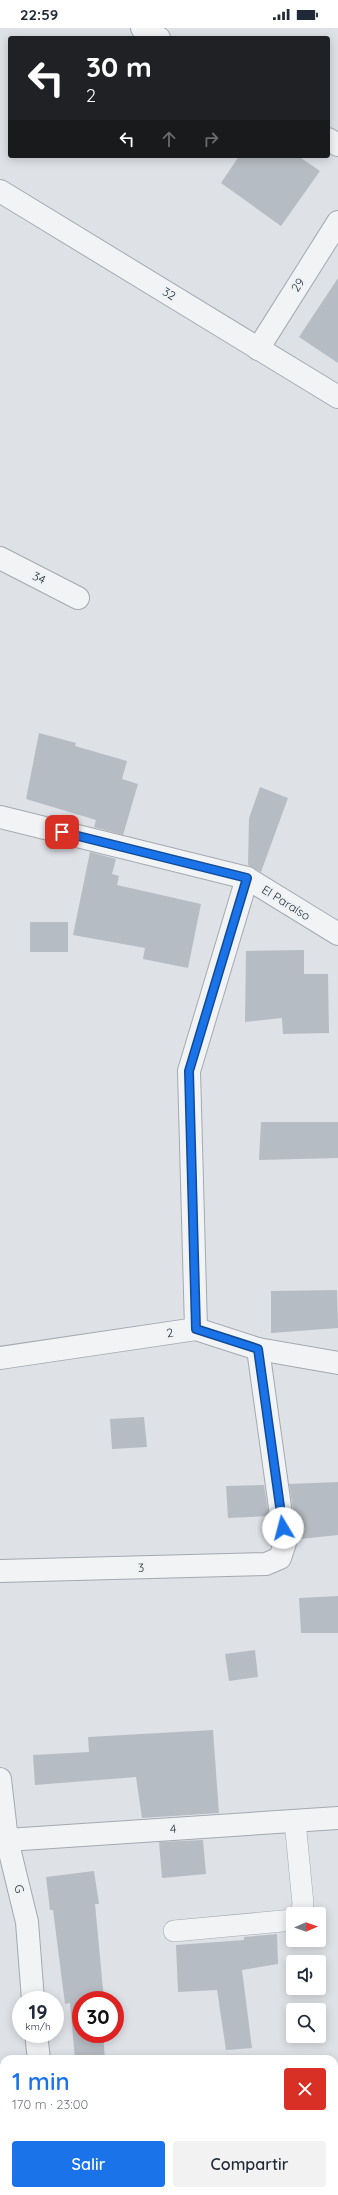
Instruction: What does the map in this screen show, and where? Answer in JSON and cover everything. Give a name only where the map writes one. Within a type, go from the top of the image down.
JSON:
[{"type":"street","points":[[142,28],[156,36]]},
{"type":"street","name":"32","points":[[0,191],[338,397]]},
{"type":"street","name":"29","points":[[258,349],[338,222]]},
{"type":"street","name":"34","points":[[0,558],[78,598]]},
{"type":"street","name":"El Paraíso","points":[[0,817],[247,878],[338,934]]},
{"type":"street","points":[[196,1329],[189,1071],[247,878]]},
{"type":"street","name":"2","points":[[0,1358],[196,1329],[258,1349],[338,1363]]},
{"type":"street","name":"3","points":[[0,1571],[266,1564],[280,1558],[285,1543],[258,1349]]},
{"type":"street","name":"G","points":[[0,1779],[7,1840],[27,1922],[33,1991]]},
{"type":"street","name":"4","points":[[7,1840],[338,1818]]},
{"type":"street","points":[[37,2043],[39,2055]]},
{"type":"lane","points":[[295,1821],[302,1907]]},
{"type":"lane","points":[[174,1931],[286,1921]]},
{"type":"building","points":[[238,158],[301,158],[320,171],[281,226],[221,183]]},
{"type":"building","points":[[338,278],[338,363],[299,337]]},
{"type":"building","points":[[39,733],[76,743],[75,746],[127,761],[122,779],[138,784],[123,835],[94,827],[96,820],[26,799]]},
{"type":"building","points":[[260,787],[288,798],[261,872],[248,865],[249,818]]},
{"type":"building","points":[[90,852],[116,859],[112,874],[119,876],[117,885],[201,904],[188,968],[143,959],[145,948],[73,935]]},
{"type":"building","points":[[30,922],[68,922],[68,952],[30,952]]},
{"type":"building","points":[[304,950],[304,974],[328,974],[329,1033],[283,1034],[282,1018],[245,1022],[246,951]]},
{"type":"building","points":[[261,1122],[338,1122],[338,1158],[259,1160]]},
{"type":"building","points":[[337,1290],[338,1328],[271,1333],[271,1291]]},
{"type":"building","points":[[144,1417],[147,1447],[112,1449],[110,1419]]},
{"type":"building","points":[[338,1482],[338,1535],[300,1539],[299,1515],[294,1515],[289,1484]]},
{"type":"building","points":[[264,1485],[269,1516],[228,1518],[226,1486]]},
{"type":"building","points":[[338,1596],[338,1633],[301,1633],[299,1598]]},
{"type":"building","points":[[255,1650],[258,1677],[229,1681],[225,1654]]},
{"type":"building","points":[[213,1730],[219,1813],[142,1818],[136,1777],[35,1785],[33,1755],[89,1752],[88,1737]]},
{"type":"building","points":[[203,1840],[206,1874],[162,1878],[159,1842]]},
{"type":"building","points":[[94,1871],[99,1904],[95,1904],[103,1991],[72,1991],[72,2025],[70,2003],[65,2004],[53,1910],[50,1910],[46,1877]]},
{"type":"building","points":[[277,1934],[278,1964],[242,1970],[252,2048],[226,2050],[217,1990],[178,1992],[176,1945],[244,1940],[244,1937]]},
{"type":"building","points":[[74,2043],[104,2043],[105,2055],[75,2055]]},
{"type":"route","points":[[62,832],[247,878],[189,1071],[196,1329],[258,1349],[283,1528]]}]
